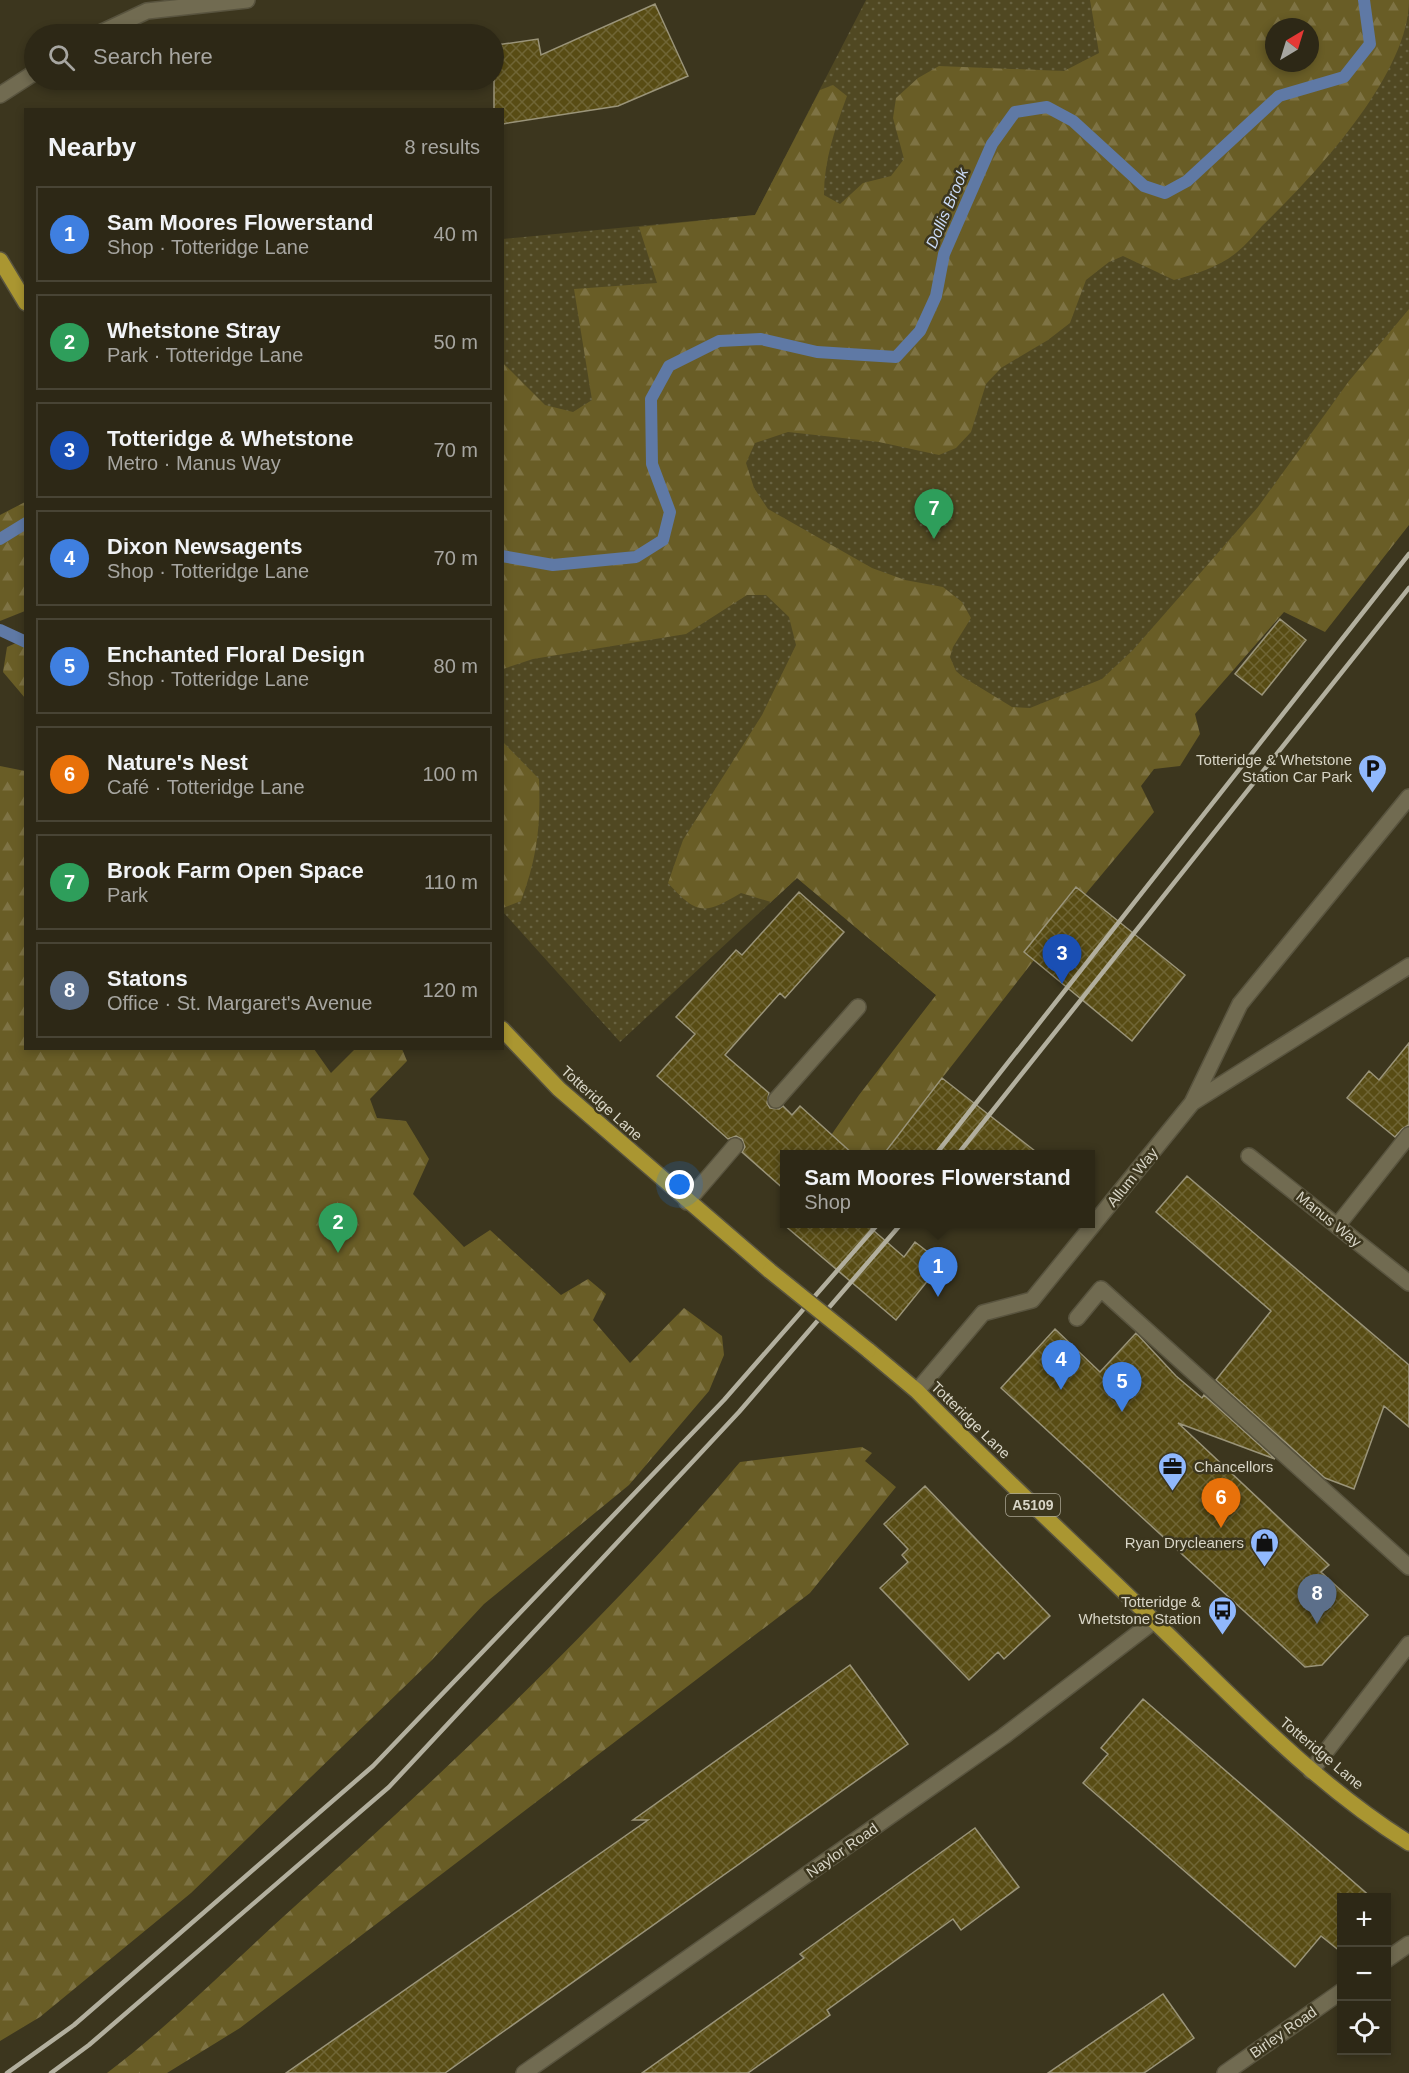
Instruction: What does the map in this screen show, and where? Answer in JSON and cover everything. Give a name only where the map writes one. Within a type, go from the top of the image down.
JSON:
[{"type":"main road","points":[[0,260],[24,300]]},
{"type":"main road","name":"Totteridge Lane","points":[[504,1031],[559,1089],[687,1202],[916,1391],[1311,1771],[1382,1825],[1409,1842]]},
{"type":"street","points":[[116,24],[147,6],[247,0]]},
{"type":"street","points":[[0,95],[24,79]]},
{"type":"street","name":"Allum Way","points":[[1095,1222],[1192,1103],[1240,1004],[1409,797]]},
{"type":"street","name":"Allum Way","points":[[1192,1103],[1409,966]]},
{"type":"street","points":[[776,1100],[858,1007]]},
{"type":"street","points":[[1337,1226],[1409,1136]]},
{"type":"street","points":[[687,1202],[735,1146]]},
{"type":"street","name":"Manus Way","points":[[1249,1156],[1409,1283]]},
{"type":"street","name":"Allum Way","points":[[916,1391],[983,1313],[1032,1300],[1090,1228]]},
{"type":"street","points":[[1077,1318],[1101,1289],[1409,1567]]},
{"type":"street","name":"Naylor Road","points":[[524,2073],[1004,1737],[1154,1621]]},
{"type":"street","points":[[1311,1771],[1409,1644]]},
{"type":"street","points":[[1391,1957],[1409,1944]]},
{"type":"street","name":"Birley Road","points":[[1225,2073],[1337,1994]]},
{"type":"shaded area","points":[[866,0],[1409,0],[1409,486],[1267,592],[936,995],[797,878],[620,1042],[504,913],[504,239],[755,215]]},
{"type":"green space","points":[[1090,0],[1409,0],[1405,29],[1393,60],[1355,122],[1307,180],[1236,253],[1199,273],[1174,280],[1123,256],[1109,262],[1086,280],[1070,323],[1048,340],[1001,368],[986,384],[971,432],[956,448],[939,455],[879,442],[788,432],[755,443],[746,463],[754,488],[768,509],[872,568],[905,580],[943,587],[962,602],[971,618],[953,647],[950,657],[956,671],[1012,707],[1030,708],[1102,679],[1133,650],[1258,507],[1349,381],[1409,309],[1409,525],[1325,632],[1284,612],[1195,714],[1200,734],[1180,766],[1154,769],[1141,786],[1154,812],[1088,891],[886,1150],[821,1150],[859,1095],[936,995],[797,878],[771,902],[741,893],[709,908],[694,906],[668,883],[683,840],[762,715],[796,645],[789,617],[766,595],[747,595],[686,634],[533,659],[504,669],[504,364],[545,405],[573,412],[592,400],[574,289],[657,283],[639,227],[755,215],[820,90],[833,85],[847,96],[831,145],[824,182],[824,195],[840,204],[863,183],[891,176],[904,159],[893,118],[896,98],[918,78],[939,66],[1064,71],[1099,53]]},
{"type":"green space","points":[[24,503],[24,611],[0,621],[0,515]]},
{"type":"green space","points":[[24,639],[24,697],[3,672],[7,647]]},
{"type":"green space","points":[[504,743],[539,779],[537,842],[521,901],[504,908]]},
{"type":"green space","points":[[0,766],[24,771],[24,1050],[315,1050],[331,1073],[354,1050],[402,1050],[407,1061],[370,1099],[377,1118],[406,1121],[429,1159],[413,1194],[464,1247],[490,1230],[561,1295],[588,1279],[606,1294],[593,1320],[630,1363],[684,1308],[722,1336],[724,1355],[709,1391],[629,1485],[484,1604],[431,1661],[191,1893],[40,2017],[0,2041]]},
{"type":"green space","points":[[862,1447],[872,1453],[865,1461],[896,1487],[810,1593],[240,2028],[167,2073],[107,2073],[179,2013],[468,1747],[635,1579],[740,1462]]},
{"type":"building","points":[[655,4],[688,76],[618,106],[504,124],[504,108],[494,108],[494,90],[504,90],[504,44],[538,39],[541,55]]},
{"type":"building","points":[[1280,619],[1306,640],[1262,695],[1235,674]]},
{"type":"building","points":[[1076,887],[1185,975],[1132,1041],[1024,952]]},
{"type":"building","points":[[799,892],[844,932],[785,998],[780,993],[725,1055],[769,1093],[767,1103],[770,1108],[779,1109],[783,1106],[792,1115],[800,1106],[848,1150],[780,1150],[780,1186],[742,1152],[745,1147],[742,1139],[736,1136],[728,1139],[657,1076],[695,1034],[676,1017],[736,950],[742,955]]},
{"type":"building","points":[[1409,1043],[1409,1125],[1395,1137],[1347,1098],[1369,1071],[1379,1080]]},
{"type":"building","points":[[942,1078],[1034,1150],[887,1150]]},
{"type":"building","points":[[1187,1176],[1409,1365],[1409,1427],[1384,1406],[1354,1489],[1325,1478],[1216,1380],[1271,1311],[1156,1212]]},
{"type":"building","points":[[788,1228],[871,1228],[904,1257],[915,1242],[942,1263],[896,1320]]},
{"type":"building","points":[[1055,1329],[1100,1372],[1136,1333],[1176,1376],[1202,1398],[1204,1395],[1275,1459],[1178,1423],[1329,1565],[1321,1572],[1368,1615],[1322,1665],[1305,1667],[1001,1388]]},
{"type":"building","points":[[925,1486],[1050,1616],[1004,1659],[998,1652],[969,1680],[880,1588],[908,1562],[902,1555],[908,1549],[884,1524]]},
{"type":"building","points":[[850,1665],[908,1744],[445,2073],[286,2073],[648,1820],[633,1820]]},
{"type":"building","points":[[1143,1699],[1366,1893],[1337,1893],[1337,1949],[1321,1936],[1295,1967],[1083,1783],[1108,1754],[1101,1748]]},
{"type":"building","points":[[975,1828],[1019,1887],[961,1930],[953,1919],[827,2010],[830,2015],[748,2073],[642,2073],[804,1958],[800,1954]]},
{"type":"building","points":[[1163,1994],[1194,2038],[1144,2073],[1048,2073]]},
{"type":"waterway","name":"Dollis Brook","points":[[504,556],[553,565],[636,557],[663,540],[670,512],[652,464],[651,399],[669,366],[719,341],[761,339],[817,352],[896,357],[920,331],[936,296],[944,254],[992,144],[1015,112],[1047,107],[1073,121],[1144,186],[1165,193],[1187,181],[1279,96],[1344,77],[1370,44],[1364,0]]},
{"type":"waterway","name":"Dollis Brook","points":[[0,539],[24,524]]},
{"type":"waterway","points":[[0,630],[24,641]]},
{"type":"railway","points":[[939,1150],[1409,554]]},
{"type":"railway","points":[[961,1150],[1409,588]]},
{"type":"railway","points":[[7,2073],[74,2025],[373,1766],[724,1400],[874,1228]]},
{"type":"railway","points":[[51,2073],[89,2045],[389,1787],[739,1412],[898,1228]]},
{"type":"place","name":"Brook Farm Open Space","points":[[934,539]]},
{"type":"place","name":"Totteridge & Whetstone Station Car Park","points":[[1373,794]]},
{"type":"place","name":"Totteridge & Whetstone","points":[[1062,984]]},
{"type":"place","name":"Whetstone Stray","points":[[338,1253]]},
{"type":"place","name":"Sam Moores Flowerstand","points":[[938,1297]]},
{"type":"place","name":"Dixon Newsagents","points":[[1061,1390]]},
{"type":"place","name":"Enchanted Floral Design","points":[[1122,1412]]},
{"type":"place","name":"Chancellors","points":[[1173,1492]]},
{"type":"place","name":"Nature's Nest","points":[[1221,1528]]},
{"type":"place","name":"Ryan Drycleaners","points":[[1265,1568]]},
{"type":"place","name":"Statons","points":[[1317,1624]]},
{"type":"place","name":"Totteridge & Whetstone Station","points":[[1222,1636]]}]
